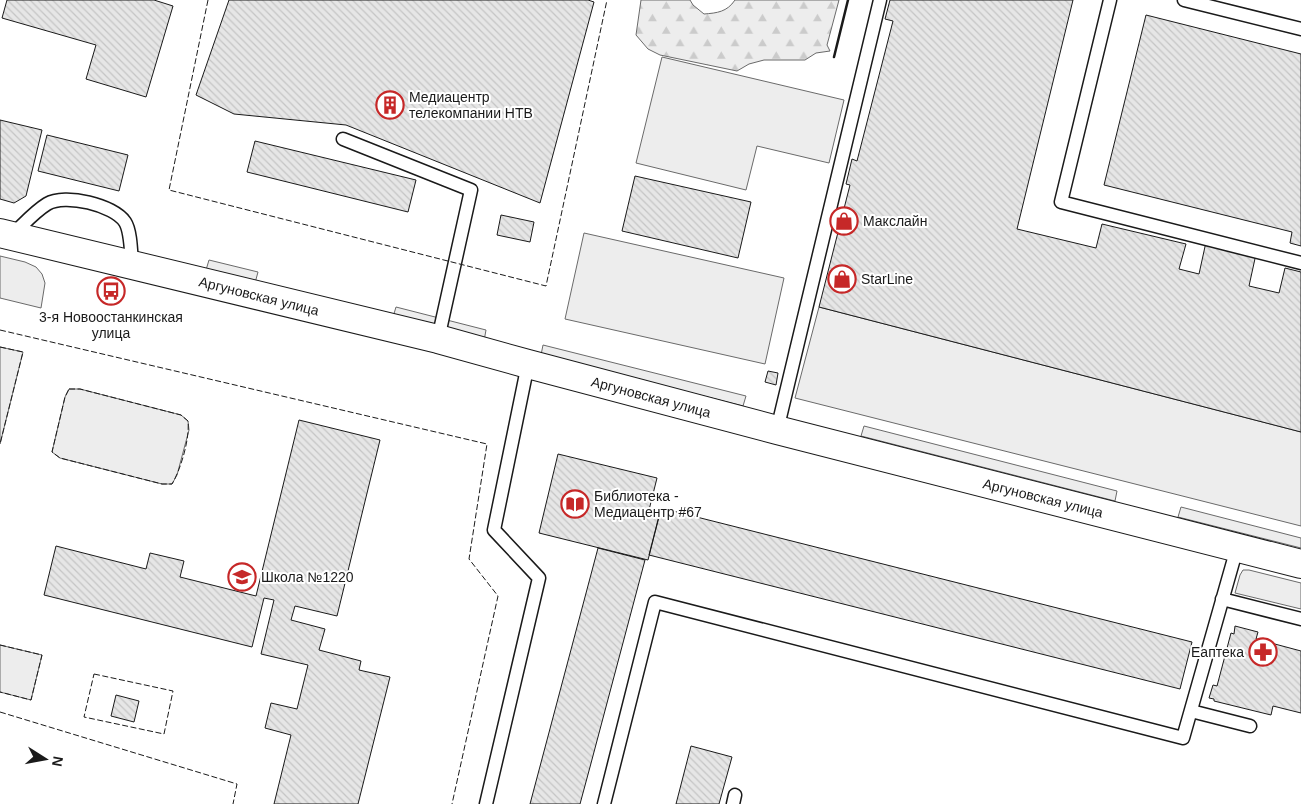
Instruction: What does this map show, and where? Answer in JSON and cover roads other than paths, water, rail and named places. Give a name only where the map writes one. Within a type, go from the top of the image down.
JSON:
[{"type":"main road","name":"Аргуновская улица","points":[[6,234],[438,338],[528,364],[777,430],[1301,564]]},
{"type":"lane","points":[[777,430],[880,0]]},
{"type":"lane","points":[[1110,0],[1061,202],[1301,263]]},
{"type":"lane","points":[[1184,0],[1301,29]]},
{"type":"lane","points":[[343,139],[471,190],[438,338]]},
{"type":"lane","points":[[6,234],[46,204],[57,200],[72,200],[110,209],[120,214],[127,225],[132,264]]},
{"type":"lane","points":[[486,804],[539,578],[494,530],[528,364]]},
{"type":"lane","points":[[604,804],[655,602],[1183,738],[1237,548]]},
{"type":"lane","points":[[1222,599],[1301,619]]},
{"type":"lane","points":[[1191,711],[1250,726]]},
{"type":"place","name":"Медиацентр телекомпании НТВ","points":[[390,105]]},
{"type":"place","name":"Макслайн","points":[[844,221]]},
{"type":"place","name":"StarLine","points":[[842,279]]},
{"type":"place","name":"3-я Новоостанкинская улица","points":[[111,291]]},
{"type":"place","name":"Библиотека - Медиацентр #67","points":[[575,504]]},
{"type":"place","name":"Школа №1220","points":[[242,577]]},
{"type":"place","name":"Еаптека","points":[[1263,652]]}]
